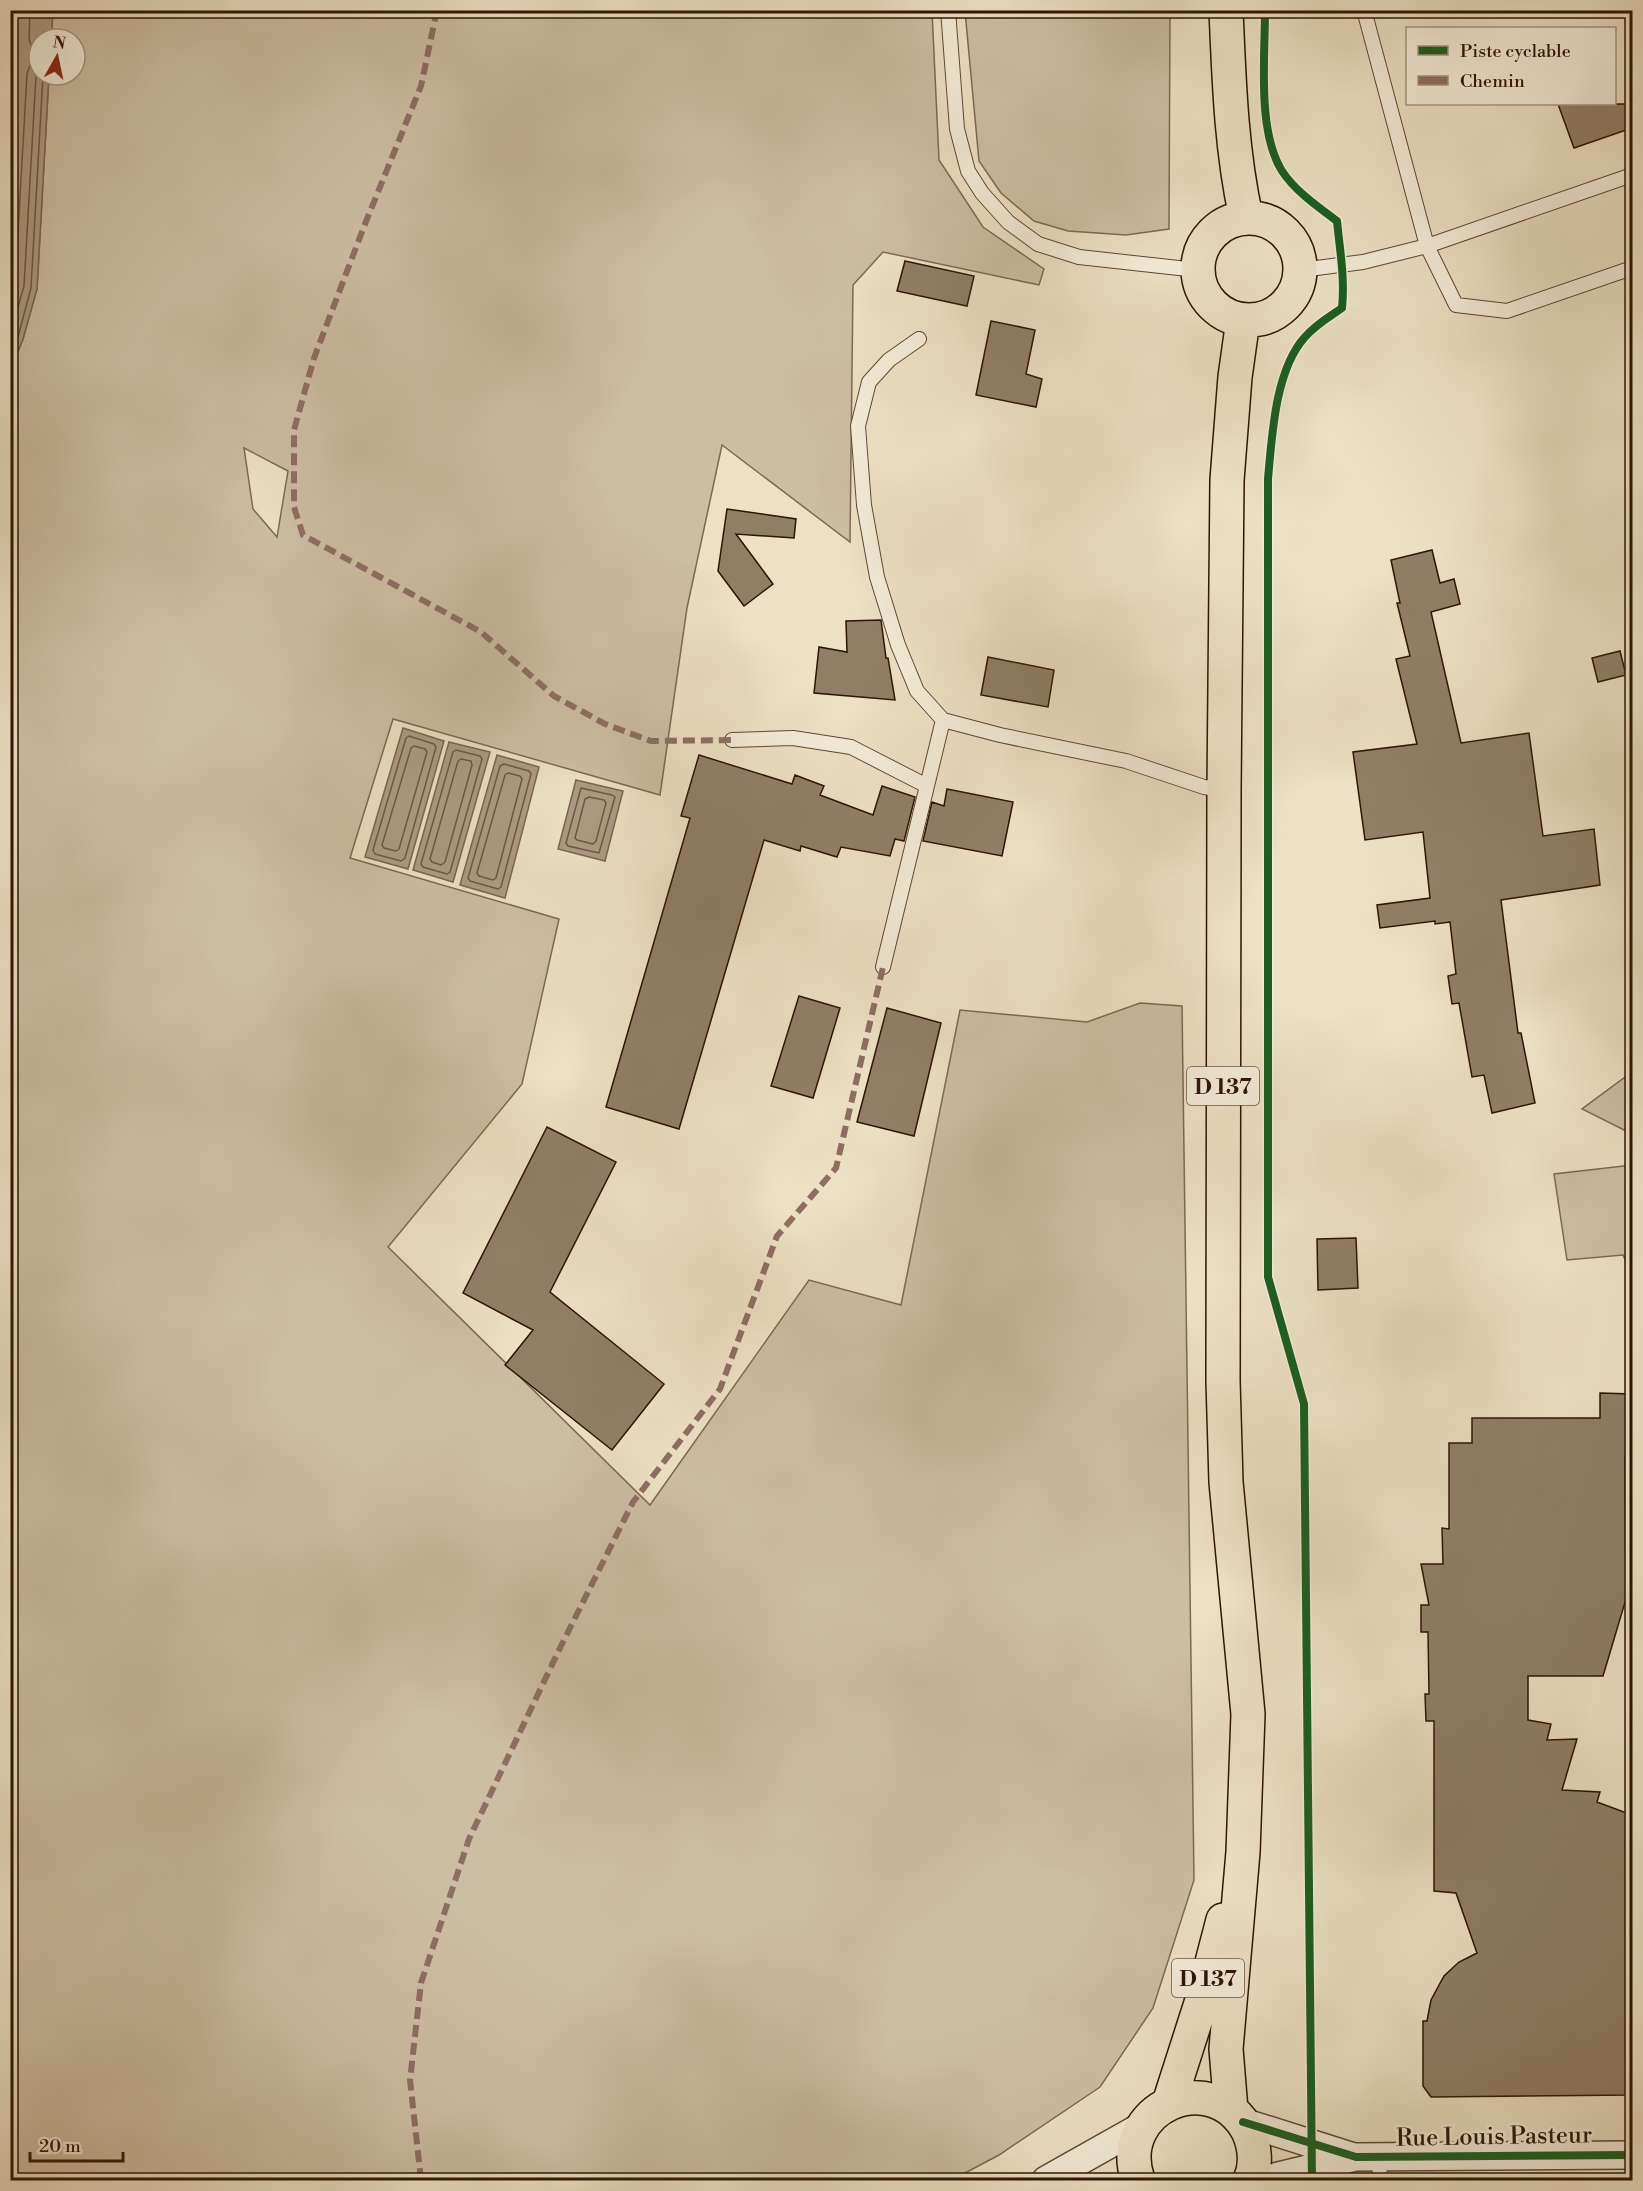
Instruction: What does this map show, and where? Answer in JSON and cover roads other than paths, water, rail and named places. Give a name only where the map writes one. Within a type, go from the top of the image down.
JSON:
[{"type":"main road","points":[[1226,10],[1230,96],[1240,189],[1246,217]]},
{"type":"main road","points":[[1246,217],[1263,219],[1278,226],[1290,238],[1298,254],[1300,270],[1297,287],[1289,302],[1268,316],[1243,320],[1216,309],[1206,298],[1197,270],[1199,255],[1206,240],[1216,228],[1231,220],[1246,217]]},
{"type":"main road","name":"D 137","points":[[1237,2116],[1226,2049],[1243,1852],[1248,1714],[1226,1482],[1223,1381],[1224,790],[1227,480],[1235,377],[1243,320]]},
{"type":"main road","name":"D 137","points":[[1169,2103],[1203,1997],[1243,1852]]},
{"type":"main road","points":[[1138,2181],[1133,2161],[1135,2143],[1142,2126],[1154,2112],[1169,2103],[1185,2098],[1201,2098],[1217,2102],[1237,2116],[1252,2139],[1255,2157],[1250,2181]]},
{"type":"street","name":"Rue Louis Pasteur","points":[[1237,2116],[1371,2165]]},
{"type":"street","points":[[1046,2181],[1142,2126]]},
{"type":"street","name":"Rue Louis Pasteur","points":[[1269,2181],[1278,2176],[1371,2165],[1632,2155]]},
{"type":"lane","points":[[948,10],[957,129],[968,171],[982,193],[1008,222],[1038,244],[1079,257],[1197,270]]},
{"type":"lane","points":[[1364,10],[1427,246],[1456,305],[1507,311],[1632,268]]},
{"type":"lane","points":[[1300,270],[1363,262],[1427,246],[1632,175]]},
{"type":"lane","points":[[919,339],[889,360],[869,382],[858,426],[864,505],[877,577],[898,645],[917,691],[943,720],[1000,735],[1126,761],[1204,787],[1224,790]]},
{"type":"lane","points":[[883,967],[943,720]]},
{"type":"lane","points":[[732,740],[793,738],[851,747],[927,786]]},
{"type":"water","points":[[11,10],[53,11],[52,27],[27,27],[27,87],[48,87],[37,289],[23,339],[11,370]]},
{"type":"water","points":[[403,728],[444,741],[408,869],[365,857]]},
{"type":"water","points":[[449,742],[490,752],[453,882],[413,870]]},
{"type":"water","points":[[497,755],[539,767],[505,898],[460,885]]},
{"type":"water","points":[[576,780],[623,791],[605,861],[558,849]]}]
